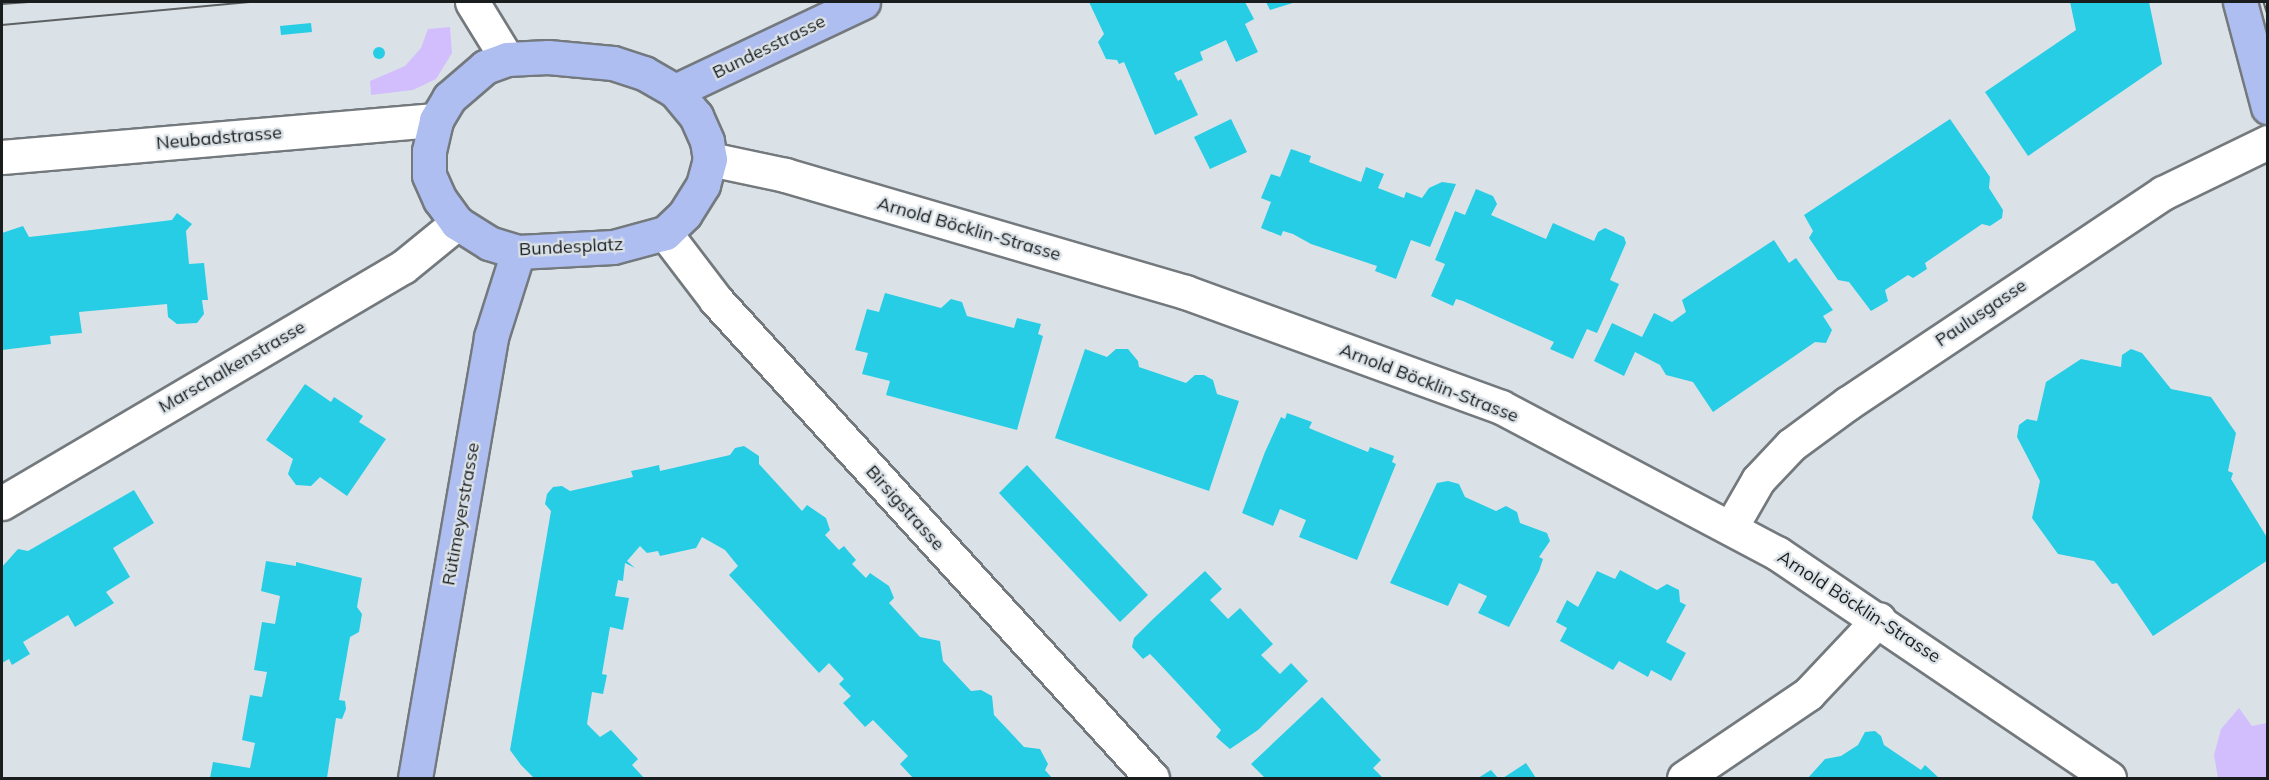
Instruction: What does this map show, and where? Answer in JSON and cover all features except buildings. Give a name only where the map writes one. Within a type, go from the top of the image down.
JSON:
[{"type":"main road","name":"Bundesstrasse","points":[[675,91],[863,2]]},
{"type":"main road","points":[[2240,2],[2268,107]]},
{"type":"main road","name":"Bundesplatz","points":[[548,57],[613,63],[644,73],[675,91],[696,116],[707,141],[710,159],[703,185],[685,214],[665,233],[613,247],[518,252],[489,243],[457,223],[440,200],[429,175],[429,151],[436,120],[449,98],[467,79],[507,59],[548,57]]},
{"type":"main road","name":"Rütimeyerstrasse","points":[[415,778],[491,337],[518,252]]},
{"type":"street","points":[[472,2],[507,59]]},
{"type":"street","name":"Neubadstrasse","points":[[2,157],[436,120]]},
{"type":"street","name":"Paulusgasse","points":[[1731,527],[1758,480],[1791,445],[1848,403],[2163,194],[2268,142]]},
{"type":"street","name":"Arnold Böcklin-Strasse","points":[[710,159],[785,175],[1185,292],[1501,407],[1731,527],[1880,619],[2109,778]]},
{"type":"street","name":"Marschalkenstrasse","points":[[2,503],[403,267],[457,223]]},
{"type":"street","name":"Birsigstrasse","points":[[665,233],[716,300],[1152,778]]},
{"type":"street","points":[[1684,778],[1808,694],[1880,619]]},
{"type":"shaded area","points":[[450,27],[452,53],[436,79],[413,90],[371,95],[370,81],[405,66],[421,48],[428,29]]},
{"type":"shaded area","points":[[2239,708],[2252,726],[2267,723],[2267,778],[2218,778],[2214,755],[2221,729]]},
{"type":"tram line","points":[[2,4],[32,2]]},
{"type":"tram line","points":[[2,25],[252,2]]},
{"type":"tram line","points":[[2264,2],[2268,15]]}]
